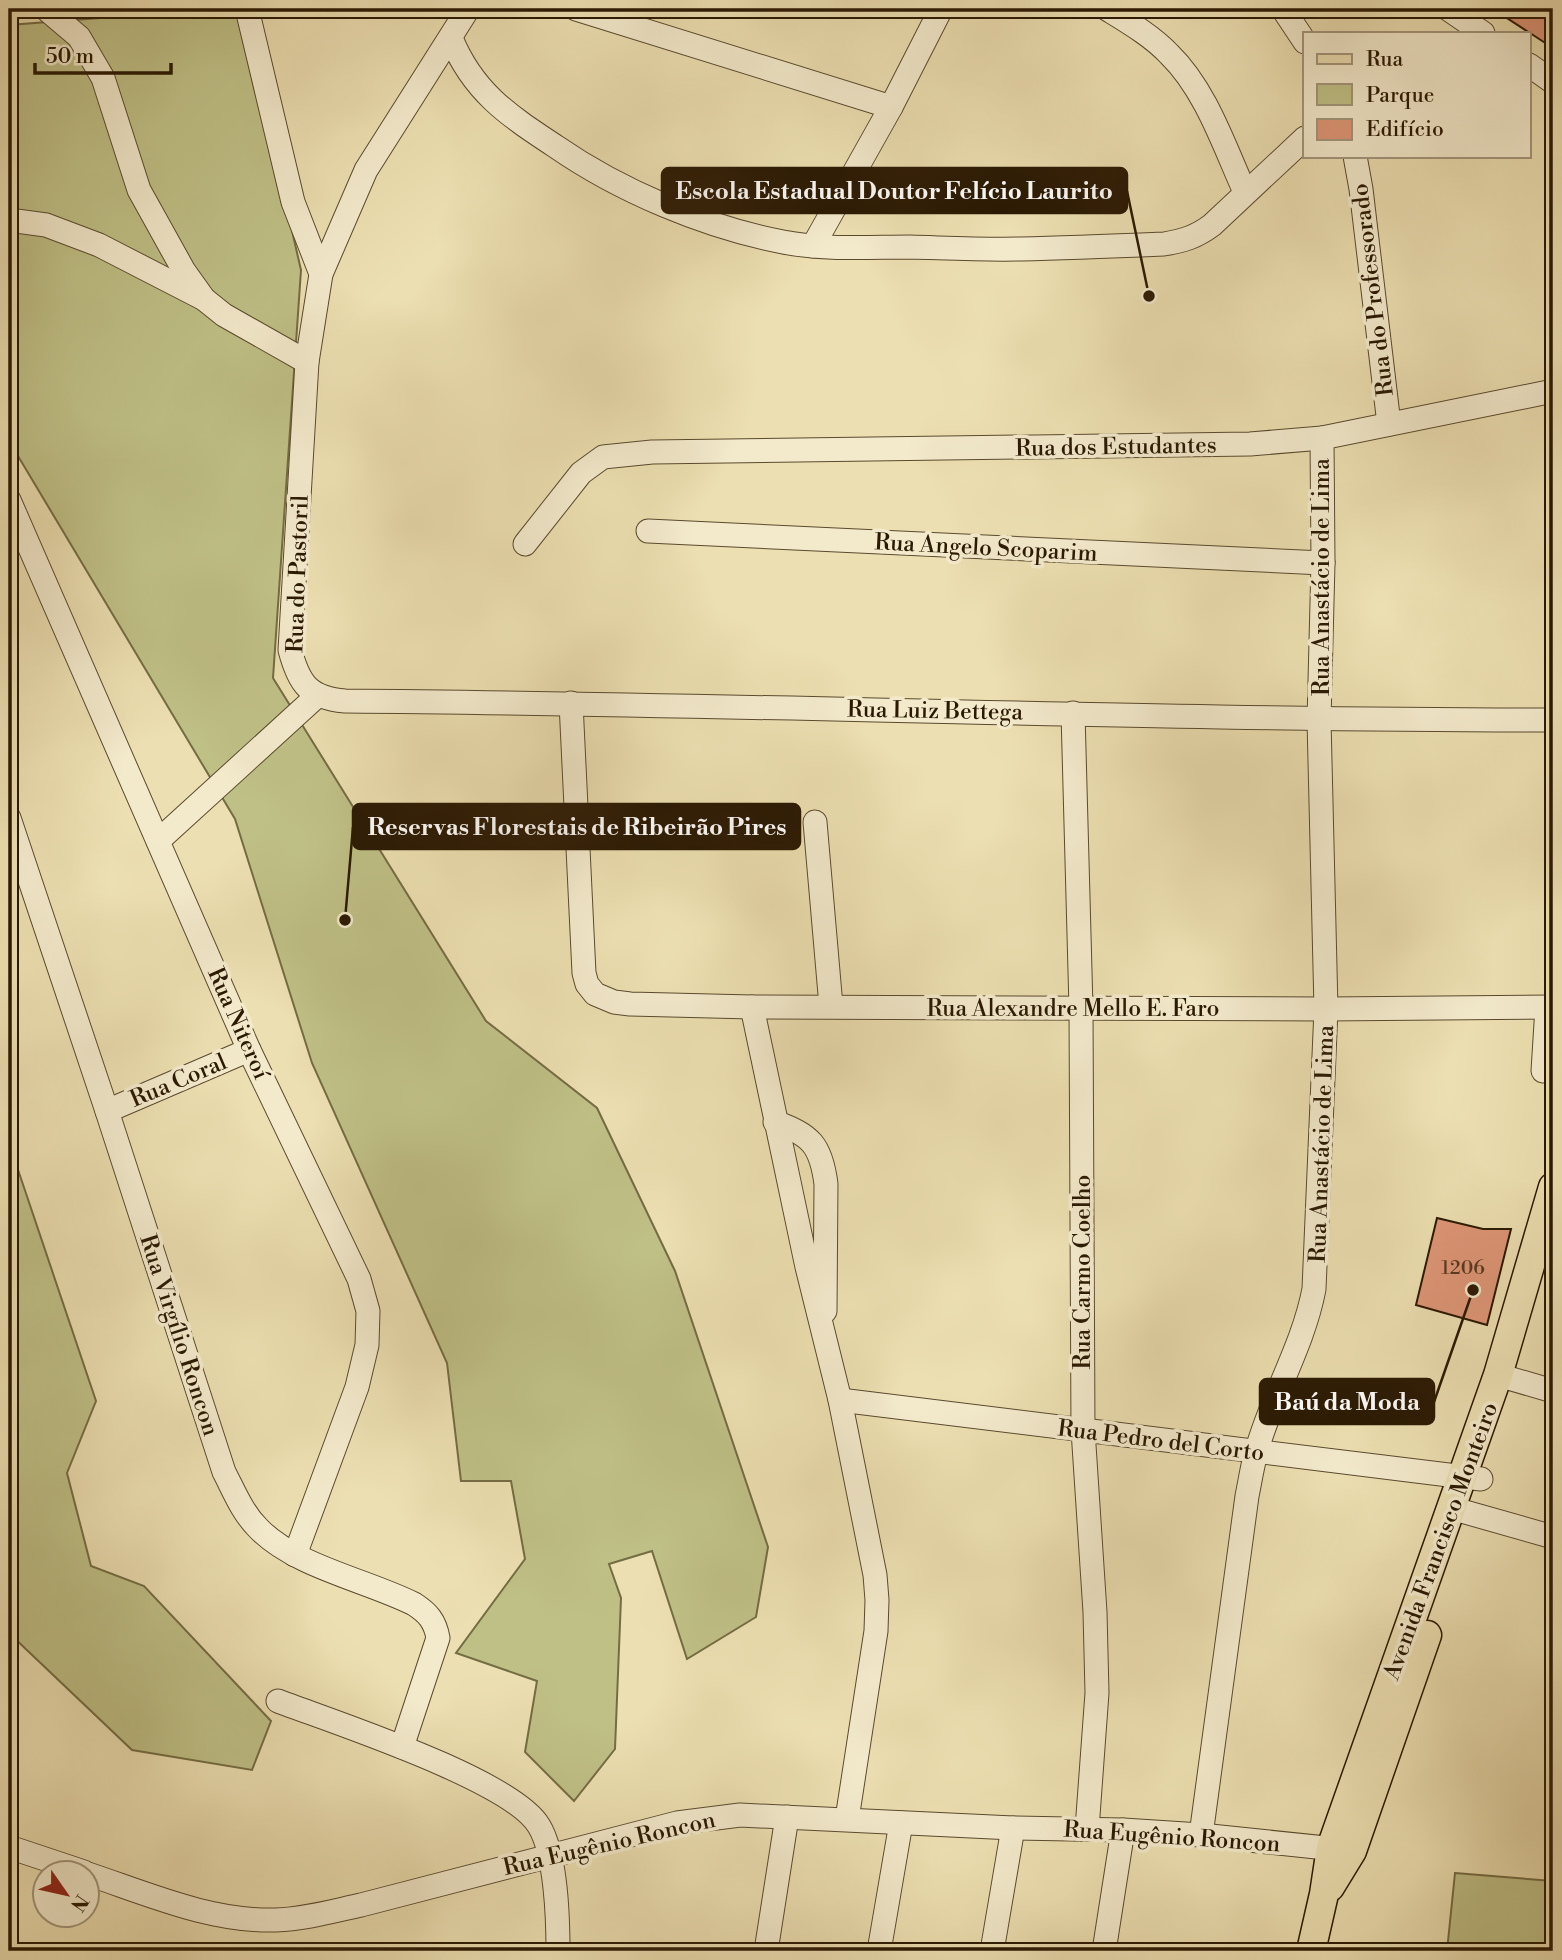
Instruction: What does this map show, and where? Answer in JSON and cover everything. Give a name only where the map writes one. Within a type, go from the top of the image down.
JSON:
[{"type":"main road","name":"Avenida Francisco Monteiro","points":[[1507,1378],[1553,1187]]},
{"type":"main road","name":"Avenida Francisco Monteiro","points":[[1311,1951],[1324,1895],[1507,1378],[1553,1256]]},
{"type":"street","points":[[46,9],[79,37],[103,78],[139,190],[184,271],[204,299]]},
{"type":"street","points":[[247,9],[293,202],[321,274]]},
{"type":"street","name":"Rua do Pastoril","points":[[317,696],[295,668],[290,650],[307,362],[321,274],[366,170],[468,9]]},
{"type":"street","points":[[576,9],[891,107]]},
{"type":"street","points":[[813,246],[891,107],[941,9]]},
{"type":"street","points":[[1107,9],[1169,53],[1189,78],[1208,111],[1245,192]]},
{"type":"street","points":[[1283,9],[1303,40]]},
{"type":"street","points":[[1448,9],[1482,32]]},
{"type":"street","points":[[451,38],[468,73],[496,104],[564,153],[598,173],[635,192],[702,219],[751,235],[813,246],[1018,249],[1164,244],[1197,236],[1212,225],[1303,140]]},
{"type":"street","points":[[1530,66],[1553,82]]},
{"type":"street","name":"Rua do Professorado","points":[[1355,158],[1389,424]]},
{"type":"street","points":[[9,220],[46,225],[99,245],[204,299],[235,321],[307,362]]},
{"type":"street","name":"Rua dos Estudantes","points":[[524,544],[581,473],[603,457],[652,452],[1250,444],[1322,438],[1553,391]]},
{"type":"street","name":"Rua Anastácio de Lima","points":[[1201,1835],[1247,1496],[1256,1452],[1299,1345],[1314,1289],[1326,1009],[1319,720],[1323,563],[1322,438]]},
{"type":"street","name":"Rua Niteroí","points":[[9,500],[249,1049],[345,1246],[359,1279],[368,1311],[367,1345],[357,1387],[295,1555]]},
{"type":"street","name":"Rua Angelo Scoparim","points":[[648,531],[1323,563]]},
{"type":"street","points":[[159,841],[317,696]]},
{"type":"street","name":"Rua Luiz Bettega","points":[[317,696],[345,701],[570,703],[1319,720],[1553,720]]},
{"type":"street","name":"Rua Alexandre Mello E. Faro","points":[[570,703],[584,973],[587,984],[595,994],[614,1002],[752,1007],[1550,1007]]},
{"type":"street","name":"Rua Carmo Coelho","points":[[1073,713],[1080,1008],[1083,1430],[1095,1612],[1097,1693],[1087,1829]]},
{"type":"street","name":"Rua Virgílio Roncon","points":[[9,818],[224,1472],[241,1506],[271,1541],[295,1555],[408,1600],[428,1613],[436,1625],[438,1638],[402,1747]]},
{"type":"street","points":[[815,822],[831,1006]]},
{"type":"street","points":[[752,1007],[807,1267],[840,1400],[870,1546],[877,1600],[876,1631],[847,1819]]},
{"type":"street","points":[[1543,1071],[1550,1007]]},
{"type":"street","name":"Rua Coral","points":[[107,1111],[249,1049]]},
{"type":"street","points":[[775,1122],[797,1130],[809,1138],[819,1152],[824,1166],[827,1261],[824,1332]]},
{"type":"street","points":[[1507,1378],[1553,1391]]},
{"type":"street","name":"Rua Pedro del Corto","points":[[840,1400],[1472,1477]]},
{"type":"street","points":[[1460,1511],[1553,1537]]},
{"type":"street","points":[[278,1701],[402,1747],[498,1791],[517,1804],[537,1822],[544,1834],[550,1855],[558,1951]]},
{"type":"street","name":"Rua Eugênio Roncon","points":[[102,1879],[179,1905],[247,1919],[277,1920],[316,1916],[701,1819],[740,1815],[1013,1828],[1123,1830],[1201,1835],[1341,1850]]},
{"type":"street","points":[[766,1951],[787,1817]]},
{"type":"street","points":[[879,1951],[901,1823]]},
{"type":"street","points":[[992,1951],[1013,1828]]},
{"type":"street","points":[[1104,1951],[1123,1830]]},
{"type":"street","name":"Rua Eugênio Roncon","points":[[9,1847],[42,1858]]},
{"type":"green space","points":[[114,9],[241,9],[301,270],[273,678],[486,1021],[597,1108],[675,1271],[768,1547],[756,1617],[687,1659],[652,1551],[609,1564],[621,1598],[615,1749],[574,1801],[525,1752],[537,1681],[456,1653],[525,1559],[511,1481],[461,1481],[447,1363],[312,1063],[235,819],[12,446],[9,403],[9,25],[100,18]]},
{"type":"green space","points":[[9,1143],[96,1401],[67,1473],[91,1566],[144,1586],[271,1721],[252,1770],[132,1750],[9,1633]]},
{"type":"green space","points":[[1455,1873],[1553,1881],[1553,1951],[1447,1951]]},
{"type":"building","points":[[1493,9],[1553,9],[1553,48]]},
{"type":"building","points":[[1437,1218],[1483,1229],[1511,1229],[1487,1325],[1416,1305]]},
{"type":"place","name":"Escola Estadual Doutor Felício Laurito","points":[[1149,296]]},
{"type":"place","name":"Reservas Florestais de Ribeirão Pires","points":[[345,920]]},
{"type":"place","name":"Baú da Moda","points":[[1473,1290]]}]
